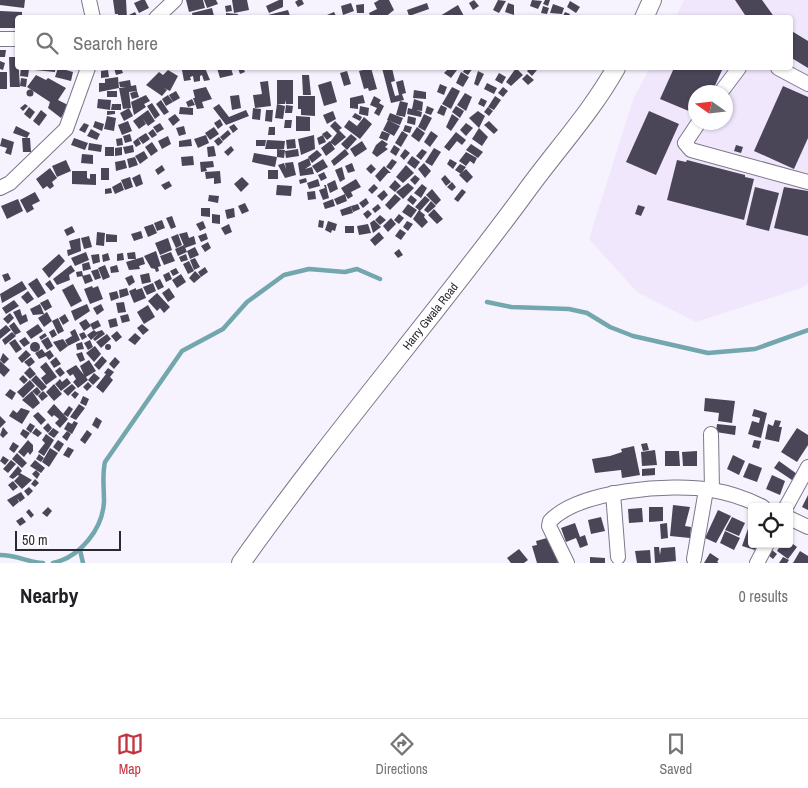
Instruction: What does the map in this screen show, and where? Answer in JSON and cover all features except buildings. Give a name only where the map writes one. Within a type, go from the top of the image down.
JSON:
[{"type":"main road","points":[[645,15],[652,0]]},
{"type":"main road","name":"Harry Gwala Road","points":[[241,563],[367,395],[482,251],[598,100],[615,70]]},
{"type":"street","points":[[90,0],[92,15]]},
{"type":"street","points":[[159,15],[175,0]]},
{"type":"street","points":[[0,39],[15,38]]},
{"type":"street","points":[[0,188],[10,183],[66,130],[87,70]]},
{"type":"street","points":[[726,85],[738,70]]},
{"type":"street","points":[[782,70],[808,84]]},
{"type":"street","points":[[693,130],[686,140],[687,148],[808,182]]},
{"type":"street","points":[[694,559],[709,490],[711,434]]},
{"type":"street","points":[[788,503],[808,467]]},
{"type":"street","points":[[567,563],[549,526],[550,521],[570,507],[613,493],[681,488],[709,490],[750,503]]},
{"type":"street","points":[[613,493],[618,557]]},
{"type":"street","points":[[793,520],[808,527]]},
{"type":"street","points":[[757,563],[764,548]]},
{"type":"shaded area","points":[[684,0],[808,0],[808,284],[801,288],[696,322],[637,292],[589,239],[634,97],[649,70],[793,70],[793,15],[677,15]]},
{"type":"waterway","points":[[53,563],[72,555],[81,548],[95,531],[103,511],[105,462],[182,351],[223,329],[247,302],[284,275],[309,269],[345,272],[357,269],[380,279]]},
{"type":"waterway","points":[[487,302],[511,307],[569,309],[587,313],[610,327],[633,336],[708,353],[755,349],[808,330]]},
{"type":"waterway","points":[[80,550],[83,563]]},
{"type":"waterway","points":[[0,555],[43,563]]}]
